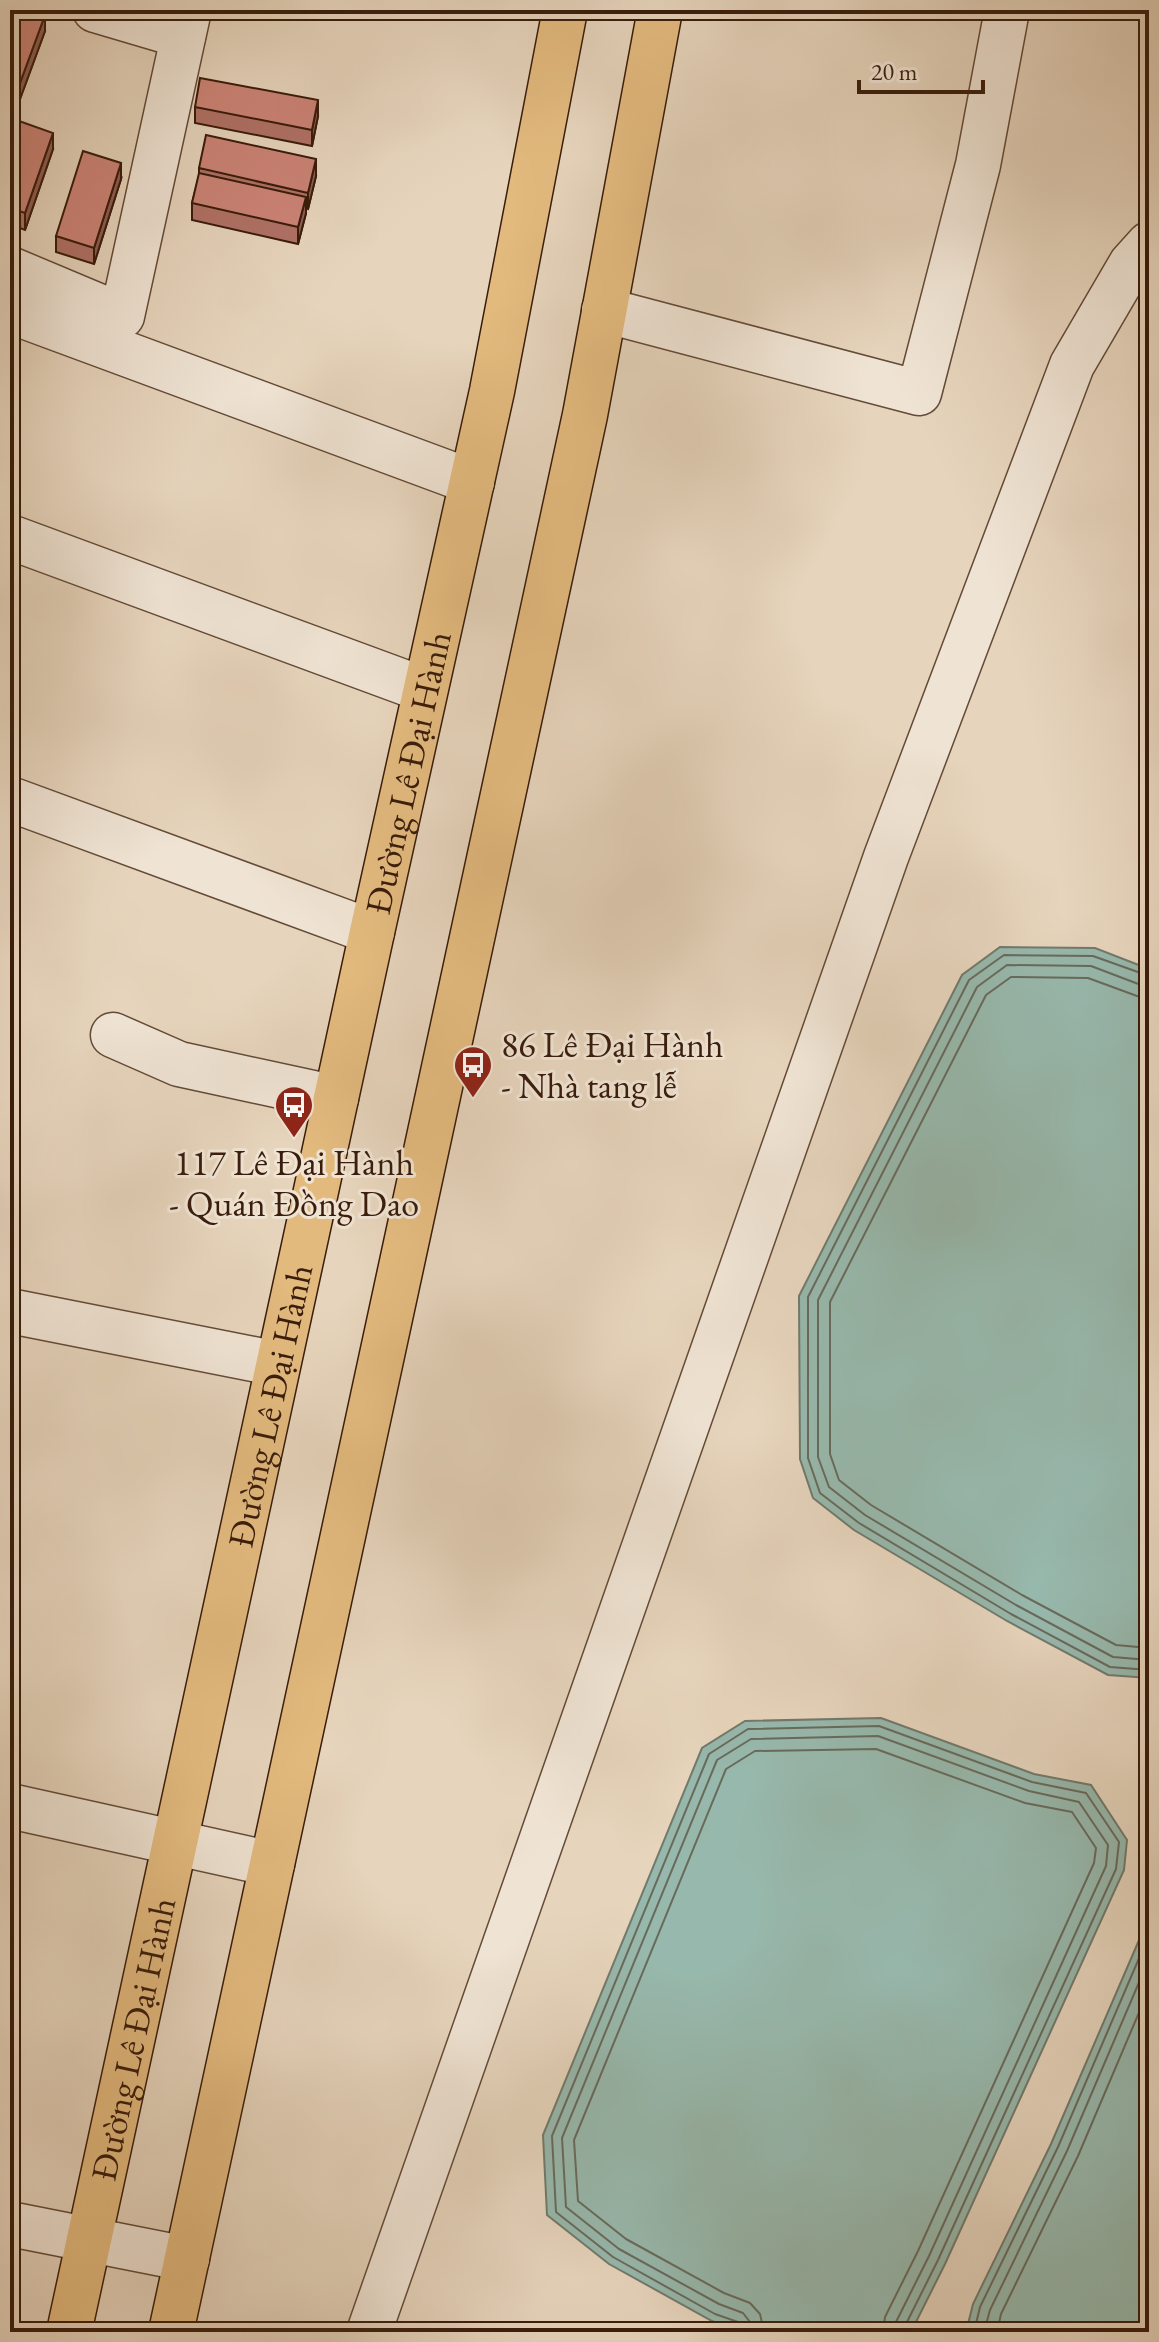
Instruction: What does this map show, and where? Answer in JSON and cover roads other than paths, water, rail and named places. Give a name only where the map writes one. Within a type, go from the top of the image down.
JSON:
[{"type":"main road","name":"Đường Lê Đại Hành","points":[[69,2332],[492,391],[565,10]]},
{"type":"main road","points":[[171,2332],[585,415],[660,10]]},
{"type":"street","points":[[10,269],[122,316],[186,23],[95,10]]},
{"type":"street","points":[[604,310],[919,393],[978,165],[1007,10]]},
{"type":"street","points":[[369,2332],[892,842],[1072,365],[1131,264],[1149,244]]},
{"type":"street","points":[[10,311],[472,482]]},
{"type":"street","points":[[10,537],[425,690]]},
{"type":"street","points":[[10,799],[372,932]]},
{"type":"street","points":[[113,1035],[179,1064],[336,1098]]},
{"type":"street","points":[[10,1311],[278,1364]]},
{"type":"street","points":[[10,1806],[272,1864]]},
{"type":"street","points":[[10,2224],[187,2259]]},
{"type":"water","points":[[1000,947],[1095,948],[1149,969],[1149,1678],[1108,1675],[1007,1621],[854,1530],[813,1498],[800,1459],[799,1296],[962,975]]},
{"type":"water","points":[[881,1718],[1034,1774],[1091,1785],[1127,1840],[1124,1870],[945,2264],[911,2332],[744,2332],[712,2321],[609,2264],[547,2215],[543,2135],[702,1748],[745,1721]]},
{"type":"water","points":[[1149,1917],[1149,2332],[966,2332],[973,2304],[1051,2144]]},
{"type":"place","name":"86 Lê Đại Hành - Nhà tang lễ","points":[[473,1099]]},
{"type":"place","name":"117 Lê Đại Hành - Quán Đồng Dao","points":[[294,1139]]}]
